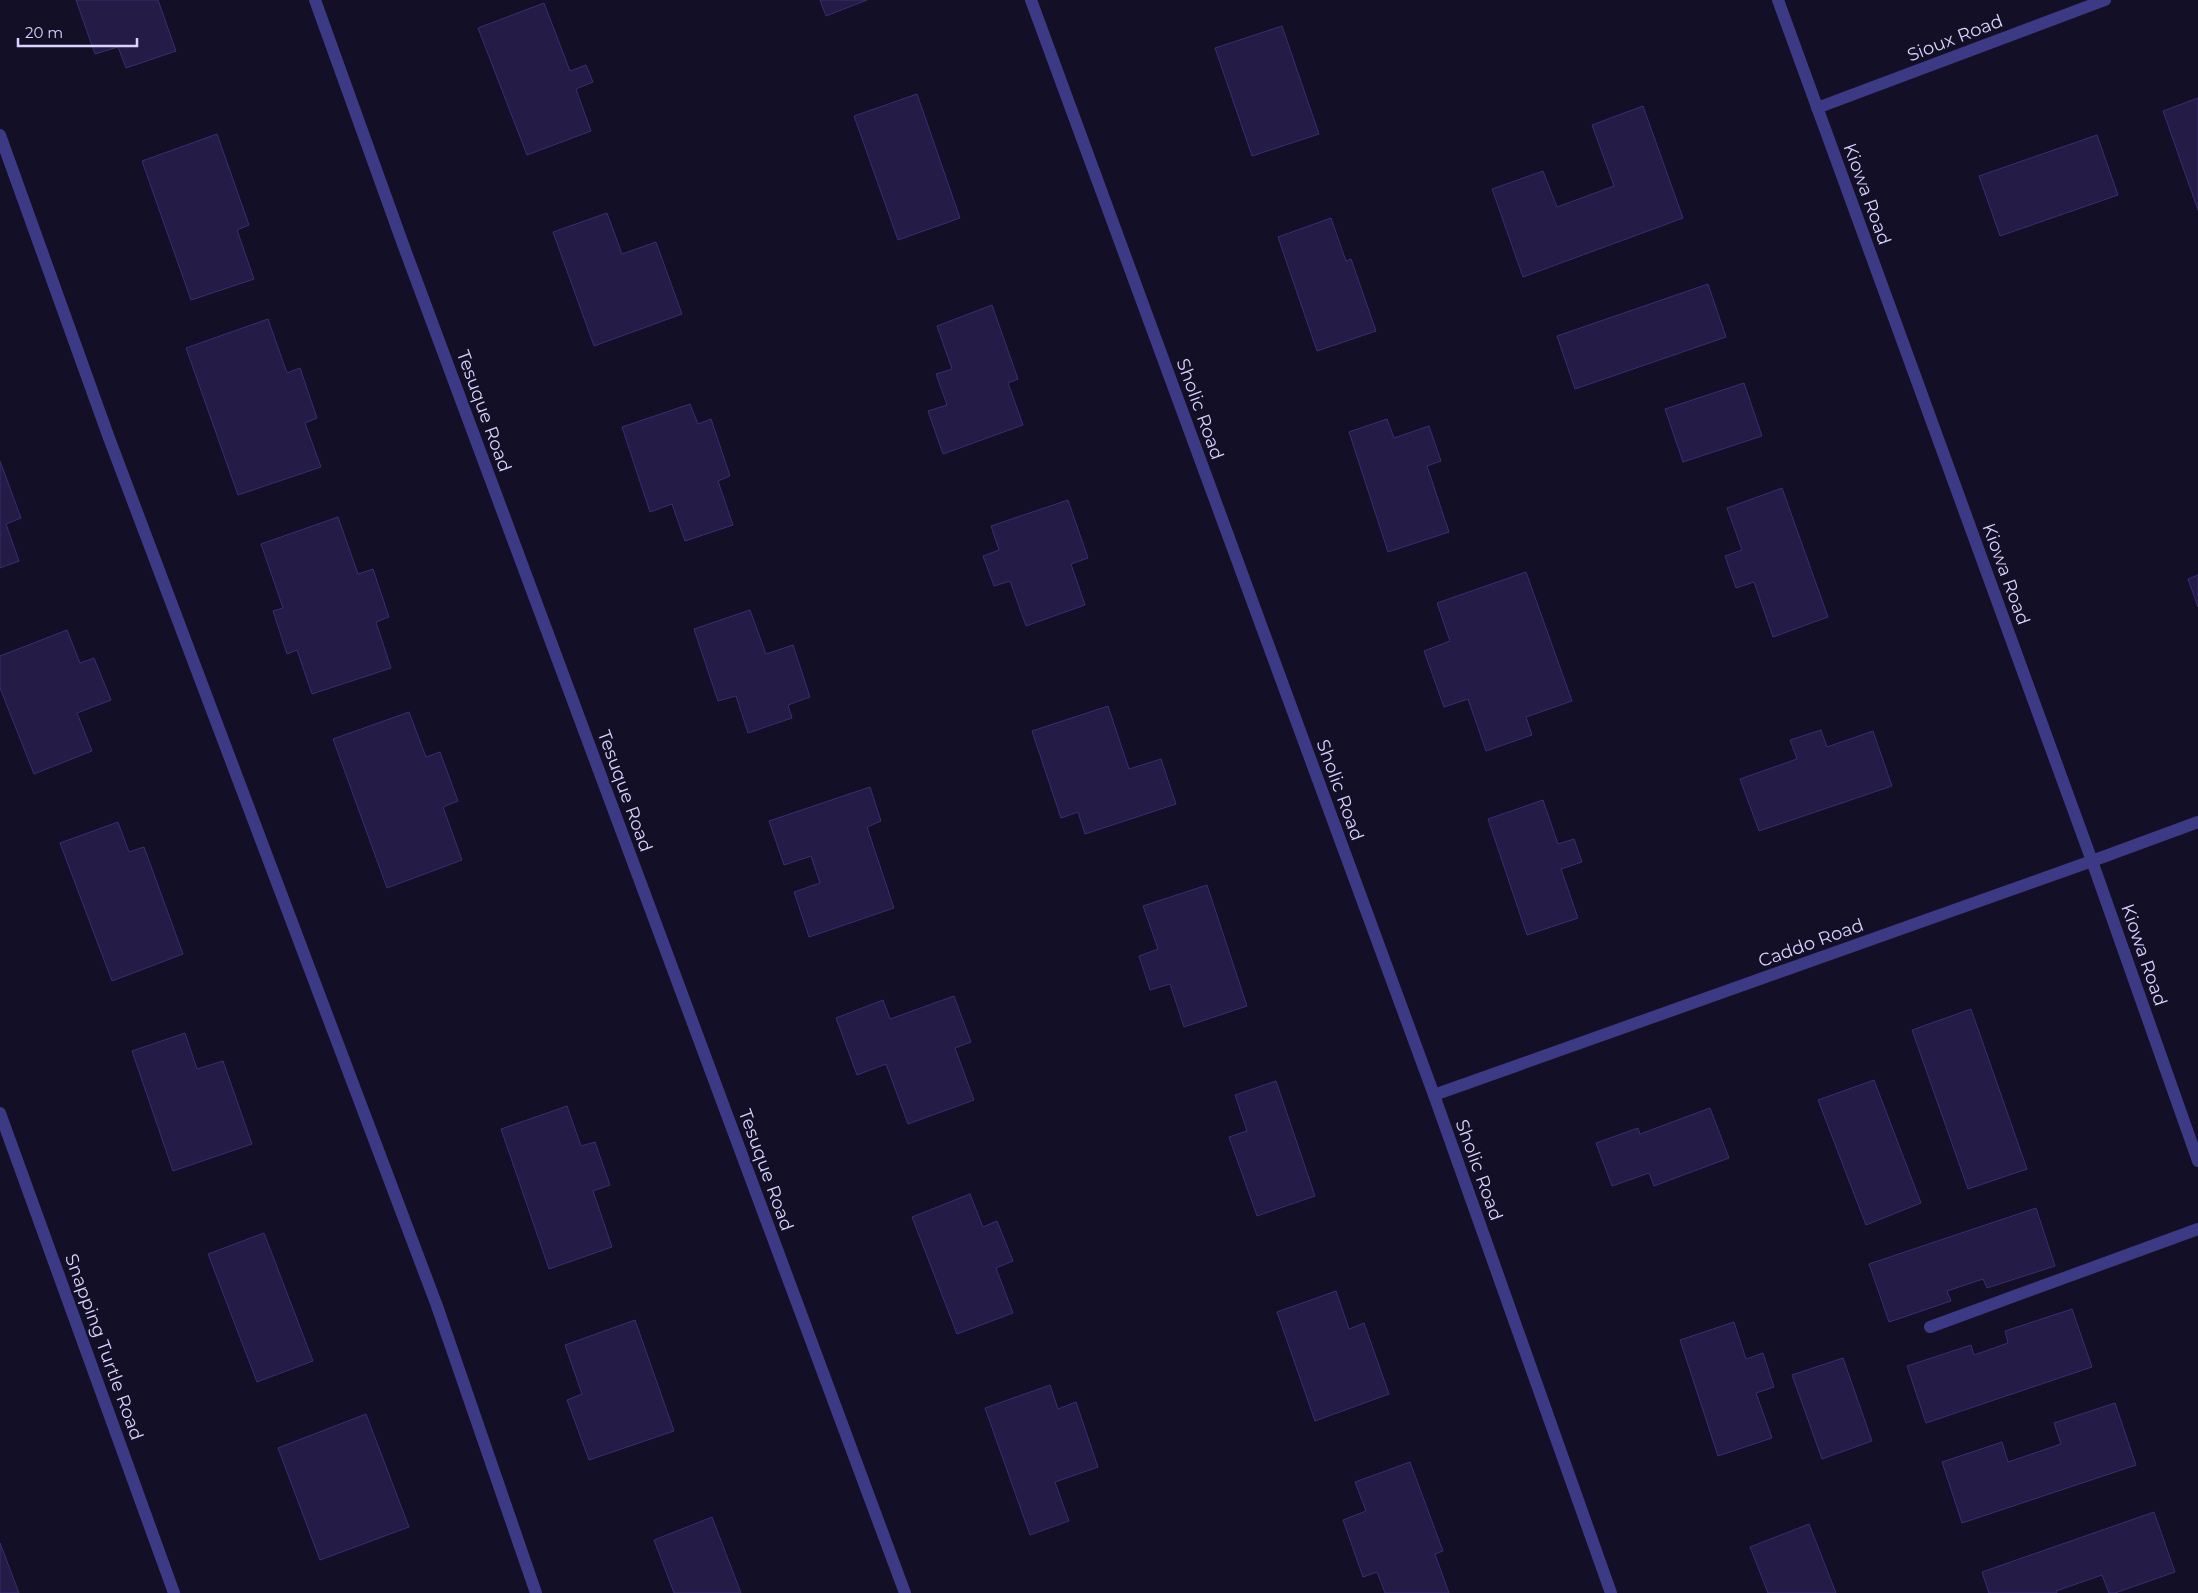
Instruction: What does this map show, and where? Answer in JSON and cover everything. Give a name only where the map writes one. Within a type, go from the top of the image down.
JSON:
[{"type":"street","name":"Tesuque Road","points":[[315,0],[404,247],[905,1593]]},
{"type":"street","name":"Sholic Road","points":[[1031,0],[1434,1095],[1611,1593]]},
{"type":"street","name":"Kiowa Road","points":[[1778,0],[2092,861],[2198,1161]]},
{"type":"street","name":"Sioux Road","points":[[1817,108],[2105,0]]},
{"type":"street","points":[[0,135],[113,447],[437,1306],[536,1593]]},
{"type":"street","name":"Caddo Road","points":[[1434,1095],[2198,822]]},
{"type":"street","name":"Snapping Turtle Road","points":[[0,1113],[174,1593]]},
{"type":"street","points":[[1930,1326],[2198,1229]]},
{"type":"building","points":[[76,0],[158,0],[176,51],[126,68],[118,47],[95,54]]},
{"type":"building","points":[[820,0],[867,0],[826,16]]},
{"type":"building","points":[[544,3],[570,71],[586,65],[593,82],[576,89],[591,131],[527,155],[478,28]]},
{"type":"building","points":[[1282,26],[1319,134],[1252,156],[1215,48]]},
{"type":"building","points":[[917,94],[960,218],[898,240],[854,116]]},
{"type":"building","points":[[2198,98],[2198,210],[2163,111]]},
{"type":"building","points":[[1643,106],[1683,218],[1523,277],[1492,189],[1543,171],[1557,207],[1614,186],[1592,125]]},
{"type":"building","points":[[217,134],[249,225],[237,230],[254,279],[191,300],[142,161]]},
{"type":"building","points":[[2097,135],[2118,195],[2000,236],[1979,176]]},
{"type":"building","points":[[607,213],[622,254],[656,242],[682,314],[594,346],[553,232]]},
{"type":"building","points":[[1331,218],[1346,261],[1351,259],[1376,331],[1317,351],[1278,237]]},
{"type":"building","points":[[1708,284],[1726,337],[1575,389],[1557,336]]},
{"type":"building","points":[[992,305],[1018,379],[1008,383],[1023,425],[943,454],[928,411],[947,405],[936,374],[952,369],[937,326]]},
{"type":"building","points":[[268,319],[287,373],[300,368],[317,418],[305,423],[321,467],[238,495],[186,348]]},
{"type":"building","points":[[1744,383],[1762,436],[1683,462],[1665,409]]},
{"type":"building","points":[[690,404],[698,424],[711,419],[730,476],[718,481],[733,525],[685,541],[672,504],[650,512],[622,427]]},
{"type":"building","points":[[1387,419],[1394,438],[1429,426],[1441,461],[1427,466],[1449,532],[1388,552],[1349,432]]},
{"type":"building","points":[[0,461],[21,518],[6,524],[19,561],[0,568]]},
{"type":"building","points":[[1782,488],[1828,617],[1773,637],[1754,582],[1736,588],[1725,556],[1742,550],[1727,508]]},
{"type":"building","points":[[1068,500],[1088,558],[1071,564],[1085,605],[1026,626],[1010,581],[994,586],[983,556],[999,550],[991,526]]},
{"type":"building","points":[[338,517],[358,574],[373,569],[389,617],[376,622],[391,668],[312,694],[297,650],[287,654],[273,611],[283,608],[261,544]]},
{"type":"building","points":[[1526,572],[1572,701],[1526,717],[1532,735],[1486,751],[1468,699],[1444,707],[1424,651],[1450,641],[1437,603]]},
{"type":"building","points":[[2198,575],[2198,607],[2188,579]]},
{"type":"building","points":[[750,610],[766,654],[793,645],[810,697],[788,705],[792,718],[748,733],[736,696],[718,701],[694,629]]},
{"type":"building","points":[[67,630],[80,663],[94,658],[111,700],[77,713],[92,751],[34,774],[0,688],[0,656]]},
{"type":"building","points":[[1108,706],[1129,769],[1161,759],[1176,804],[1085,834],[1078,812],[1061,818],[1032,731]]},
{"type":"building","points":[[409,712],[426,757],[440,752],[458,801],[443,807],[462,860],[387,888],[333,739]]},
{"type":"building","points":[[1821,730],[1827,747],[1873,731],[1892,786],[1759,831],[1740,779],[1797,759],[1790,740]]},
{"type":"building","points":[[870,787],[881,821],[867,827],[894,908],[809,937],[794,892],[820,883],[811,856],[784,865],[769,821]]},
{"type":"building","points":[[1543,800],[1558,844],[1574,839],[1582,862],[1561,869],[1578,918],[1527,935],[1488,819]]},
{"type":"building","points":[[118,822],[129,852],[144,847],[183,954],[112,981],[60,843]]},
{"type":"building","points":[[1207,885],[1247,1006],[1184,1027],[1170,984],[1150,990],[1139,956],[1158,949],[1143,906]]},
{"type":"building","points":[[954,996],[971,1042],[955,1048],[974,1100],[908,1124],[886,1064],[857,1075],[836,1018],[883,1000],[890,1019]]},
{"type":"building","points":[[1971,1009],[2027,1169],[1968,1189],[1912,1030]]},
{"type":"building","points":[[185,1033],[197,1069],[223,1061],[252,1144],[173,1171],[132,1051]]},
{"type":"building","points":[[1874,1080],[1921,1203],[1866,1225],[1818,1100]]},
{"type":"building","points":[[1276,1081],[1315,1196],[1257,1216],[1229,1137],[1247,1131],[1235,1095]]},
{"type":"building","points":[[567,1106],[581,1146],[595,1142],[610,1185],[593,1191],[612,1247],[549,1269],[501,1129]]},
{"type":"building","points":[[1710,1108],[1729,1158],[1654,1186],[1649,1173],[1612,1186],[1596,1143],[1638,1128],[1640,1134]]},
{"type":"building","points":[[970,1194],[983,1227],[997,1221],[1013,1261],[996,1268],[1013,1313],[957,1334],[912,1217]]},
{"type":"building","points":[[2036,1208],[2055,1266],[1987,1288],[1983,1279],[1947,1291],[1951,1301],[1889,1322],[1869,1264]]},
{"type":"building","points":[[264,1233],[313,1361],[257,1382],[208,1254]]},
{"type":"building","points":[[1336,1291],[1349,1329],[1364,1323],[1389,1394],[1315,1421],[1277,1312]]},
{"type":"building","points":[[2072,1309],[2092,1367],[1926,1423],[1907,1366],[1971,1345],[1974,1355],[2008,1343],[2005,1331]]},
{"type":"building","points":[[635,1320],[674,1431],[589,1460],[567,1400],[582,1394],[565,1345]]},
{"type":"building","points":[[1734,1322],[1746,1359],[1763,1353],[1774,1387],[1756,1393],[1772,1438],[1718,1456],[1680,1340]]},
{"type":"building","points":[[1843,1358],[1872,1441],[1822,1459],[1792,1375]]},
{"type":"building","points":[[1050,1385],[1058,1409],[1076,1402],[1098,1467],[1055,1482],[1069,1521],[1030,1535],[985,1408]]},
{"type":"building","points":[[2115,1403],[2136,1465],[1962,1523],[1942,1462],[2002,1442],[2008,1462],[2061,1444],[2054,1423]]},
{"type":"building","points":[[366,1414],[409,1527],[320,1560],[278,1448]]},
{"type":"building","points":[[1410,1462],[1443,1551],[1435,1554],[1449,1593],[1385,1593],[1377,1572],[1363,1577],[1343,1520],[1366,1511],[1355,1482]]},
{"type":"building","points":[[2154,1512],[2175,1572],[2115,1593],[2109,1593],[2102,1575],[2056,1591],[2057,1593],[1989,1593],[1982,1572]]},
{"type":"building","points":[[712,1517],[741,1593],[674,1593],[654,1540]]},
{"type":"building","points":[[1809,1524],[1836,1593],[1768,1593],[1750,1547]]},
{"type":"building","points":[[0,1543],[19,1593],[0,1593]]}]
